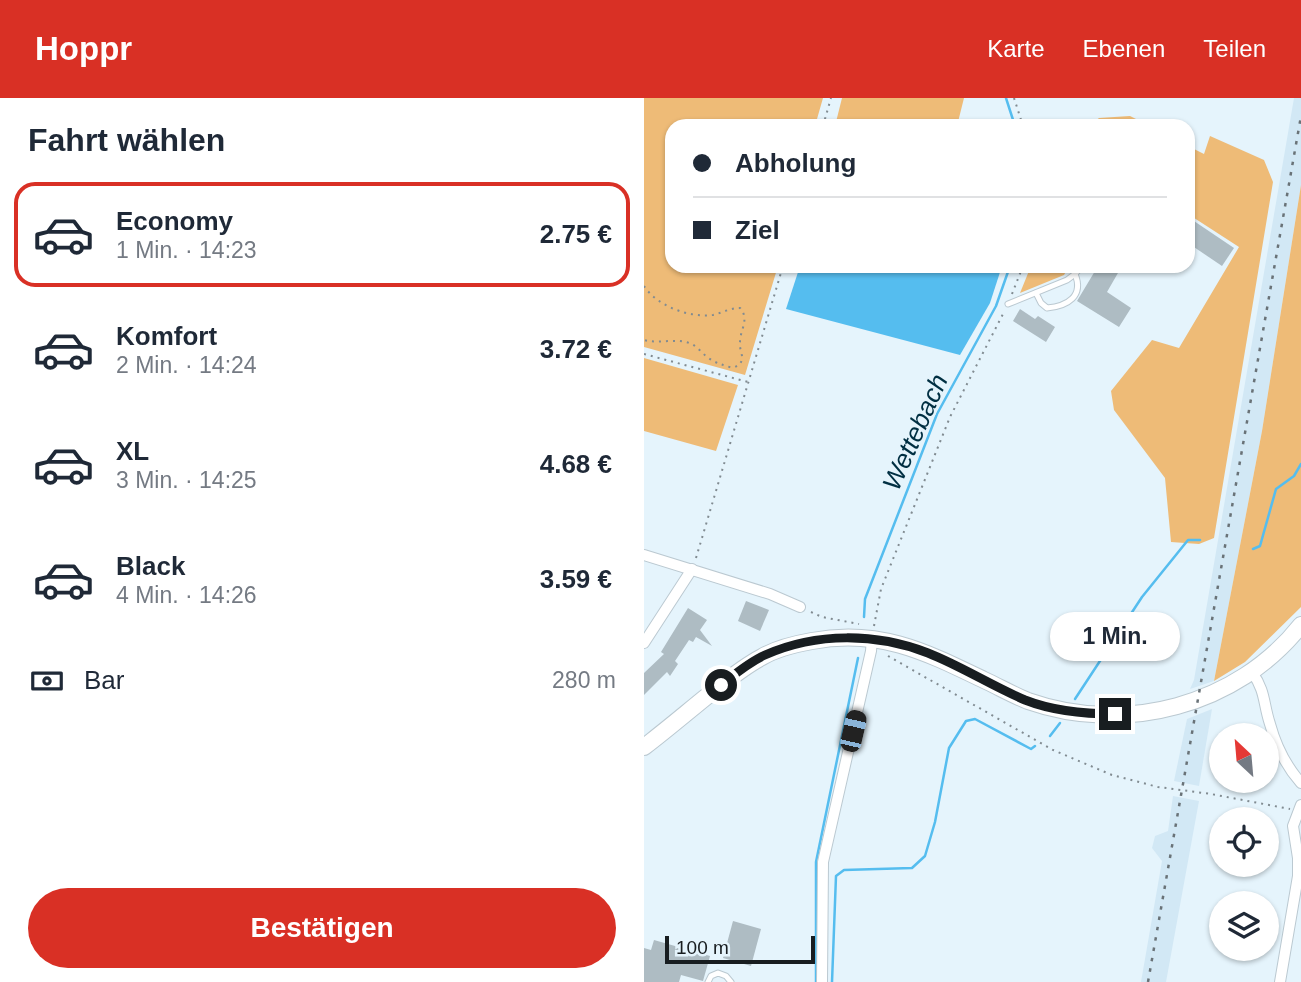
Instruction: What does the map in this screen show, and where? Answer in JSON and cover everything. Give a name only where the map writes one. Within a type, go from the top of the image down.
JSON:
[{"type":"street","points":[[644,555],[770,594],[800,607]]},
{"type":"street","points":[[644,643],[692,569]]},
{"type":"street","points":[[644,747],[740,670],[791,645],[816,640],[872,639],[904,645],[929,653],[1026,700],[1060,710],[1134,715],[1186,705],[1236,683],[1269,659],[1301,625]]},
{"type":"street","points":[[822,982],[822,862],[872,639]]},
{"type":"street","points":[[1252,672],[1260,685],[1277,744],[1286,764],[1301,783]]},
{"type":"street","points":[[1280,982],[1298,876],[1293,826],[1299,807]]},
{"type":"lane","points":[[1008,304],[1067,280],[1075,274],[1078,284],[1076,293],[1065,304],[1047,308],[1041,303],[1037,293]]},
{"type":"lane","points":[[708,982],[711,976],[718,973],[731,982]]},
{"type":"path","points":[[825,119],[831,98]]},
{"type":"path","points":[[1014,98],[1021,119]]},
{"type":"path","points":[[692,569],[781,273]]},
{"type":"path","points":[[1020,273],[1008,304],[950,417],[881,589],[872,639],[883,653],[1053,750],[1112,775],[1158,788],[1299,807]]},
{"type":"path","points":[[644,286],[660,302],[679,310],[712,315],[740,308],[745,320],[739,344],[742,359],[733,368],[710,359],[690,343],[644,340]]},
{"type":"path","points":[[644,354],[749,383]]},
{"type":"shaded area","points":[[644,98],[823,98],[817,119],[665,119],[665,273],[776,273],[745,375],[644,347]]},
{"type":"shaded area","points":[[842,98],[964,98],[959,119],[837,119]]},
{"type":"shaded area","points":[[1294,98],[1301,98],[1301,185],[1262,431],[1214,681],[1190,689],[1194,680]]},
{"type":"shaded area","points":[[1130,116],[1136,119],[1098,119]]},
{"type":"shaded area","points":[[1210,136],[1264,160],[1273,182],[1214,538],[1199,544],[1171,542],[1165,478],[1114,410],[1111,391],[1152,340],[1179,348],[1239,247],[1195,219],[1195,150],[1204,154]]},
{"type":"shaded area","points":[[1301,185],[1301,607],[1245,662],[1214,681],[1262,431]]},
{"type":"shaded area","points":[[1028,273],[1065,273],[1064,275],[1020,293]]},
{"type":"shaded area","points":[[644,358],[738,385],[716,451],[644,431]]},
{"type":"shaded area","points":[[1212,709],[1199,786],[1174,781],[1187,719]]},
{"type":"shaded area","points":[[1173,796],[1199,801],[1166,982],[1141,982],[1162,861],[1152,848],[1155,836],[1168,831]]},
{"type":"water","points":[[798,273],[1000,273],[990,303],[960,355],[786,309]]},
{"type":"building","points":[[1195,222],[1234,248],[1222,266],[1195,248]]},
{"type":"building","points":[[1094,273],[1118,273],[1107,292],[1131,308],[1119,327],[1077,301]]},
{"type":"building","points":[[1020,309],[1055,327],[1046,342],[1013,321]]},
{"type":"building","points":[[746,601],[769,610],[760,631],[738,621]]},
{"type":"building","points":[[688,608],[707,620],[700,630],[712,646],[696,637],[693,642],[689,640],[675,661],[678,664],[670,676],[667,672],[644,695],[644,673],[664,654],[661,652]]},
{"type":"building","points":[[733,921],[761,929],[751,966],[723,958]]},
{"type":"building","points":[[654,940],[710,956],[703,981],[681,975],[679,982],[644,982],[644,948],[651,950]]},
{"type":"waterway","name":"Wettebach","points":[[1006,98],[1013,119]]},
{"type":"waterway","name":"Wettebach","points":[[864,617],[865,599],[937,414],[996,306],[1008,273]]},
{"type":"waterway","points":[[1253,549],[1260,546],[1276,489],[1294,476],[1301,464]]},
{"type":"waterway","points":[[1075,699],[1142,597],[1188,540],[1200,540]]},
{"type":"waterway","name":"Wettebach","points":[[816,982],[816,862],[858,658]]},
{"type":"waterway","points":[[832,982],[836,876],[844,870],[912,868],[925,856],[935,822],[949,748],[966,721],[975,719],[1031,749],[1035,746]]},
{"type":"waterway","points":[[1050,736],[1060,723]]},
{"type":"railway","points":[[1148,982],[1301,116]]},
{"type":"route","points":[[721,685],[764,656],[791,645],[816,640],[872,638],[929,653],[1026,700],[1060,710],[1115,714]]}]
